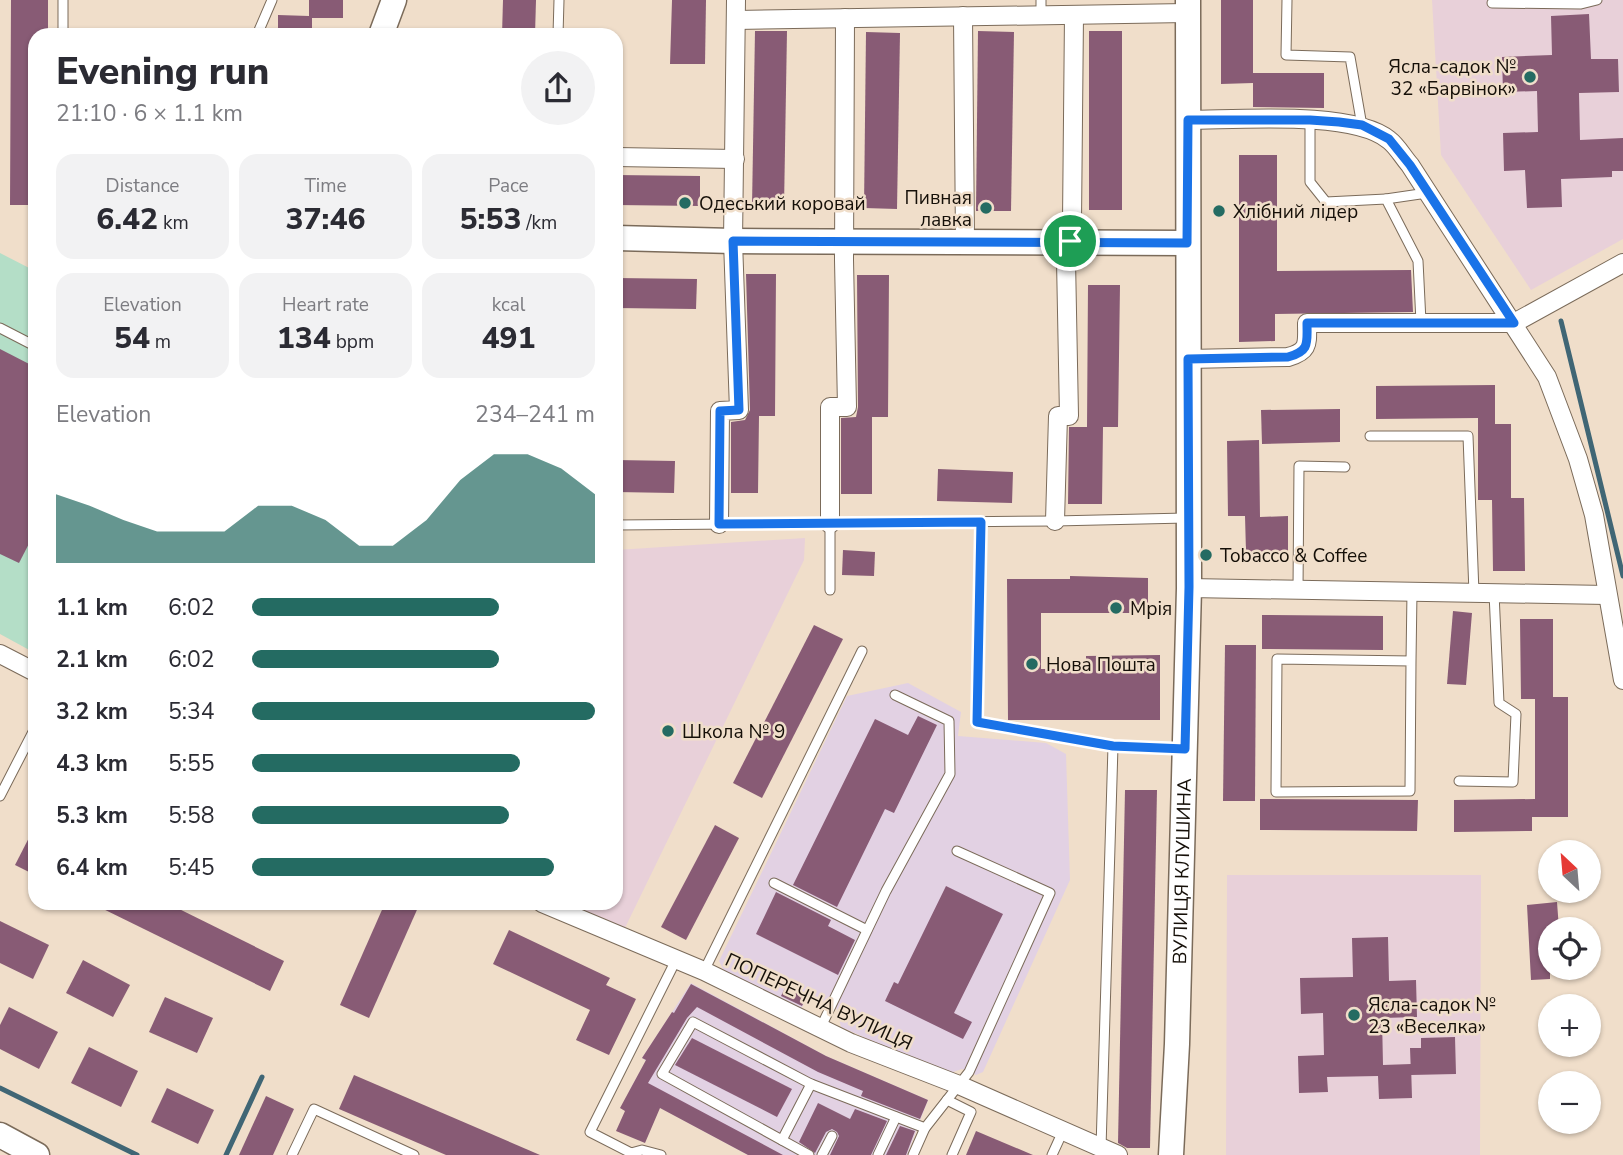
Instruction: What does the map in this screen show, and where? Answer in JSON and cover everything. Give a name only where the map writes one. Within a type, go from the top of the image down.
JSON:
[{"type":"street","points":[[386,28],[394,0]]},
{"type":"street","points":[[719,524],[720,411],[739,410],[733,241],[736,0]]},
{"type":"street","points":[[736,20],[963,16],[1041,8],[1074,15],[1188,6]]},
{"type":"street","name":"ВУЛИЦЯ КЛУШИНА","points":[[1171,1155],[1178,1044],[1189,587],[1188,6]]},
{"type":"street","points":[[1055,522],[1058,416],[1069,416],[1066,260],[1072,221],[1074,15]]},
{"type":"street","points":[[963,16],[965,241]]},
{"type":"street","points":[[830,524],[830,407],[847,407],[845,18]]},
{"type":"street","points":[[1188,120],[1310,120],[1362,125],[1389,139],[1410,165],[1547,377],[1578,459],[1594,514],[1623,680]]},
{"type":"street","points":[[623,157],[734,159]]},
{"type":"street","points":[[623,238],[1187,243]]},
{"type":"street","points":[[1188,359],[1288,357],[1300,354],[1307,346],[1307,323],[1514,323],[1623,263]]},
{"type":"street","points":[[1189,587],[1607,595]]},
{"type":"street","points":[[0,654],[28,668]]},
{"type":"street","name":"ПОПЕРЕЧНА ВУЛИЦЯ","points":[[558,910],[704,971],[851,1044],[959,1085],[1118,1155]]},
{"type":"street","points":[[0,1135],[37,1155]]},
{"type":"lane","points":[[63,0],[63,28]]},
{"type":"lane","points":[[260,28],[272,0]]},
{"type":"lane","points":[[558,28],[559,0]]},
{"type":"lane","points":[[1287,0],[1286,55],[1350,57],[1362,125]]},
{"type":"lane","points":[[1492,3],[1581,4],[1597,0]]},
{"type":"lane","points":[[1310,120],[1310,182],[1326,202],[1386,199],[1427,193]]},
{"type":"lane","points":[[1386,199],[1418,261],[1421,323]]},
{"type":"lane","points":[[0,328],[28,342]]},
{"type":"lane","points":[[1370,436],[1468,436],[1474,593]]},
{"type":"lane","points":[[1298,590],[1299,466],[1345,467]]},
{"type":"lane","points":[[623,525],[1055,522],[1188,518]]},
{"type":"lane","points":[[981,522],[977,722],[1113,746],[1185,749]]},
{"type":"lane","points":[[830,524],[830,590]]},
{"type":"lane","points":[[1411,662],[1277,659],[1276,792],[1410,791],[1412,592]]},
{"type":"lane","points":[[1459,781],[1513,782],[1516,714],[1499,703],[1494,593]]},
{"type":"lane","points":[[704,971],[862,651]]},
{"type":"lane","points":[[820,1029],[886,891],[950,774],[949,720],[895,695]]},
{"type":"lane","points":[[0,796],[28,742]]},
{"type":"lane","points":[[1101,1148],[1113,746]]},
{"type":"lane","points":[[913,1155],[925,1128],[969,1072],[1050,893],[957,851]]},
{"type":"lane","points":[[774,883],[867,930]]},
{"type":"lane","points":[[662,1155],[642,1150],[631,1153],[590,1132],[676,960]]},
{"type":"lane","points":[[809,1155],[662,1074],[692,1022],[811,1084],[925,1128]]},
{"type":"lane","points":[[782,1140],[811,1084]]},
{"type":"lane","points":[[947,1100],[971,1112],[952,1155]]},
{"type":"lane","points":[[292,1155],[314,1109],[414,1155]]},
{"type":"lane","points":[[878,1155],[896,1117]]},
{"type":"lane","points":[[1052,1155],[1063,1131]]},
{"type":"lane","points":[[822,1155],[832,1136]]},
{"type":"shaded area","name":"Ясла-садок № 32 «Барвінок»","points":[[1432,0],[1623,0],[1623,239],[1531,290],[1441,155]]},
{"type":"shaded area","name":"Школа № 9","points":[[805,538],[804,560],[623,932],[577,910],[623,910],[623,550]]},
{"type":"shaded area","points":[[908,683],[961,712],[958,736],[1046,743],[1066,754],[1070,880],[983,1072],[976,1075],[962,1069],[947,1074],[841,1027],[837,1009],[808,996],[801,1009],[726,975],[719,961],[847,696]]},
{"type":"shaded area","name":"Ясла-садок № 23 «Веселка»","points":[[1227,875],[1481,875],[1480,1155],[1226,1155]]},
{"type":"shaded area","points":[[691,983],[826,1056],[928,1100],[907,1155],[748,1155],[629,1091],[646,1061],[642,1058]]},
{"type":"green space","points":[[0,253],[28,267],[28,649],[0,634]]},
{"type":"building","points":[[11,0],[48,0],[48,28],[28,28],[28,205],[10,205]]},
{"type":"building","points":[[309,0],[343,0],[343,18],[312,18],[312,28],[278,28],[278,15],[309,16]]},
{"type":"building","points":[[503,0],[536,0],[535,28],[502,28]]},
{"type":"building","points":[[672,0],[706,0],[705,64],[670,64]]},
{"type":"building","points":[[1221,0],[1253,0],[1253,83],[1221,84]]},
{"type":"building","points":[[1589,14],[1591,59],[1618,59],[1619,92],[1579,93],[1580,140],[1623,138],[1623,171],[1612,171],[1612,177],[1561,179],[1562,207],[1527,208],[1525,170],[1504,171],[1503,133],[1538,132],[1537,91],[1503,92],[1502,57],[1552,55],[1551,16]]},
{"type":"building","points":[[755,31],[787,31],[784,207],[752,206]]},
{"type":"building","points":[[978,31],[1014,32],[1011,211],[976,211]]},
{"type":"building","points":[[1089,31],[1122,31],[1122,210],[1089,210]]},
{"type":"building","points":[[866,32],[900,33],[897,209],[864,208]]},
{"type":"building","points":[[1253,73],[1324,73],[1324,108],[1253,107]]},
{"type":"building","points":[[1239,155],[1277,155],[1277,271],[1411,270],[1413,312],[1275,314],[1275,341],[1239,342]]},
{"type":"building","points":[[623,175],[700,176],[700,206],[623,205]]},
{"type":"building","points":[[746,274],[776,274],[775,416],[759,416],[758,493],[731,493],[731,422],[745,420],[750,410]]},
{"type":"building","points":[[857,275],[889,275],[888,417],[872,417],[872,494],[841,494],[841,418],[856,417],[858,407]]},
{"type":"building","points":[[623,278],[697,279],[696,309],[623,308]]},
{"type":"building","points":[[1088,285],[1120,285],[1118,427],[1103,427],[1102,504],[1068,504],[1069,427],[1087,427]]},
{"type":"building","points":[[0,349],[28,363],[28,546],[19,563],[0,554]]},
{"type":"building","points":[[1495,385],[1495,424],[1511,424],[1511,498],[1524,498],[1525,571],[1493,571],[1492,500],[1478,500],[1478,418],[1376,419],[1376,386]]},
{"type":"building","points":[[1340,409],[1340,442],[1262,444],[1261,410]]},
{"type":"building","points":[[1259,440],[1260,517],[1288,516],[1288,551],[1246,552],[1245,516],[1228,516],[1227,441]]},
{"type":"building","points":[[623,460],[675,461],[674,493],[623,492]]},
{"type":"building","points":[[938,469],[1013,472],[1012,503],[937,501]]},
{"type":"building","points":[[843,550],[875,552],[874,576],[842,575]]},
{"type":"building","points":[[1070,576],[1148,578],[1148,613],[1041,613],[1041,669],[1086,669],[1086,656],[1160,655],[1160,720],[1008,720],[1007,579],[1070,579]]},
{"type":"building","points":[[1453,611],[1472,613],[1466,685],[1447,684]]},
{"type":"building","points":[[1262,615],[1383,616],[1383,650],[1262,649]]},
{"type":"building","points":[[1520,619],[1553,619],[1553,697],[1568,697],[1568,817],[1532,817],[1532,831],[1454,832],[1454,800],[1535,799],[1535,699],[1521,699]]},
{"type":"building","points":[[814,625],[843,639],[762,798],[733,783]]},
{"type":"building","points":[[1225,645],[1256,645],[1255,801],[1223,801]]},
{"type":"building","points":[[918,716],[937,725],[894,813],[885,809],[837,907],[793,885],[875,719],[908,735]]},
{"type":"building","points":[[1125,790],[1157,790],[1150,1148],[1127,1148],[1118,1143]]},
{"type":"building","points":[[1260,799],[1418,800],[1417,831],[1260,830]]},
{"type":"building","points":[[715,825],[739,838],[686,940],[661,927]]},
{"type":"building","points":[[28,840],[28,872],[15,865]]},
{"type":"building","points":[[946,886],[1003,914],[954,1013],[972,1022],[963,1039],[885,1001],[894,982],[898,984]]},
{"type":"building","points":[[776,892],[831,920],[828,926],[855,940],[838,975],[756,934]]},
{"type":"building","points":[[1557,903],[1558,917],[1538,917],[1538,980],[1531,980],[1527,905]]},
{"type":"building","points":[[105,910],[181,910],[284,961],[270,991]]},
{"type":"building","points":[[382,910],[417,910],[369,1018],[340,1005]]},
{"type":"building","points":[[0,921],[49,945],[33,979],[0,963]]},
{"type":"building","points":[[509,930],[610,978],[606,985],[636,999],[609,1055],[576,1040],[590,1010],[493,964]]},
{"type":"building","points":[[1388,937],[1389,981],[1416,980],[1417,1017],[1382,1018],[1383,1065],[1411,1064],[1412,1098],[1379,1099],[1378,1076],[1327,1077],[1328,1092],[1299,1093],[1298,1056],[1324,1055],[1323,1013],[1301,1014],[1300,978],[1353,977],[1352,938]]},
{"type":"building","points":[[83,960],[130,985],[113,1017],[66,993]]},
{"type":"building","points":[[691,984],[826,1056],[928,1100],[920,1119],[861,1096],[863,1091],[818,1072],[697,1007],[687,1018],[648,1083],[783,1155],[748,1155],[660,1108],[645,1143],[616,1131],[625,1111],[620,1108],[646,1060],[642,1058]]},
{"type":"building","points":[[786,986],[807,996],[802,1006],[781,996]]},
{"type":"building","points":[[165,997],[213,1018],[197,1053],[149,1032]]},
{"type":"building","points":[[9,1007],[58,1032],[39,1069],[0,1049],[0,1025]]},
{"type":"building","points":[[1455,1037],[1456,1074],[1411,1075],[1410,1048],[1421,1048],[1421,1038]]},
{"type":"building","points":[[692,1038],[792,1089],[777,1117],[675,1065]]},
{"type":"building","points":[[89,1047],[138,1071],[121,1107],[71,1083]]},
{"type":"building","points":[[354,1075],[540,1155],[446,1155],[425,1146],[339,1109]]},
{"type":"building","points":[[167,1088],[214,1110],[198,1144],[151,1122]]},
{"type":"building","points":[[266,1096],[294,1109],[273,1155],[239,1155]]},
{"type":"building","points":[[818,1103],[850,1119],[855,1109],[887,1121],[871,1155],[830,1155],[839,1136],[832,1129],[826,1132],[815,1153],[799,1142]]},
{"type":"building","points":[[900,1126],[915,1131],[906,1155],[886,1155]]},
{"type":"building","points":[[976,1131],[1033,1155],[966,1155]]},
{"type":"waterway","points":[[1561,321],[1623,576]]},
{"type":"waterway","points":[[226,1155],[262,1077]]},
{"type":"waterway","points":[[0,1088],[137,1155]]},
{"type":"place","name":"Ясла-садок № 32 «Барвінок»","points":[[1530,77]]},
{"type":"place","name":"Одеський коровай","points":[[685,203]]},
{"type":"place","name":"Пивная лавка","points":[[986,208]]},
{"type":"place","name":"Хлібний лідер","points":[[1219,211]]},
{"type":"place","name":"Tobacco & Coffee","points":[[1206,555]]},
{"type":"place","name":"Мрія","points":[[1116,608]]},
{"type":"place","name":"Нова Пошта","points":[[1032,664]]},
{"type":"place","name":"Школа № 9","points":[[668,731]]},
{"type":"place","name":"Ясла-садок № 23 «Веселка»","points":[[1354,1015]]},
{"type":"route","points":[[1188,120],[1310,120],[1362,125],[1389,139],[1410,165],[1514,323],[1307,323],[1307,346],[1300,354],[1288,357],[1188,359],[1189,587],[1185,749],[1113,746],[977,722],[981,522],[719,524],[720,411],[739,410],[733,241],[1070,241],[1187,243],[1188,120]]}]
